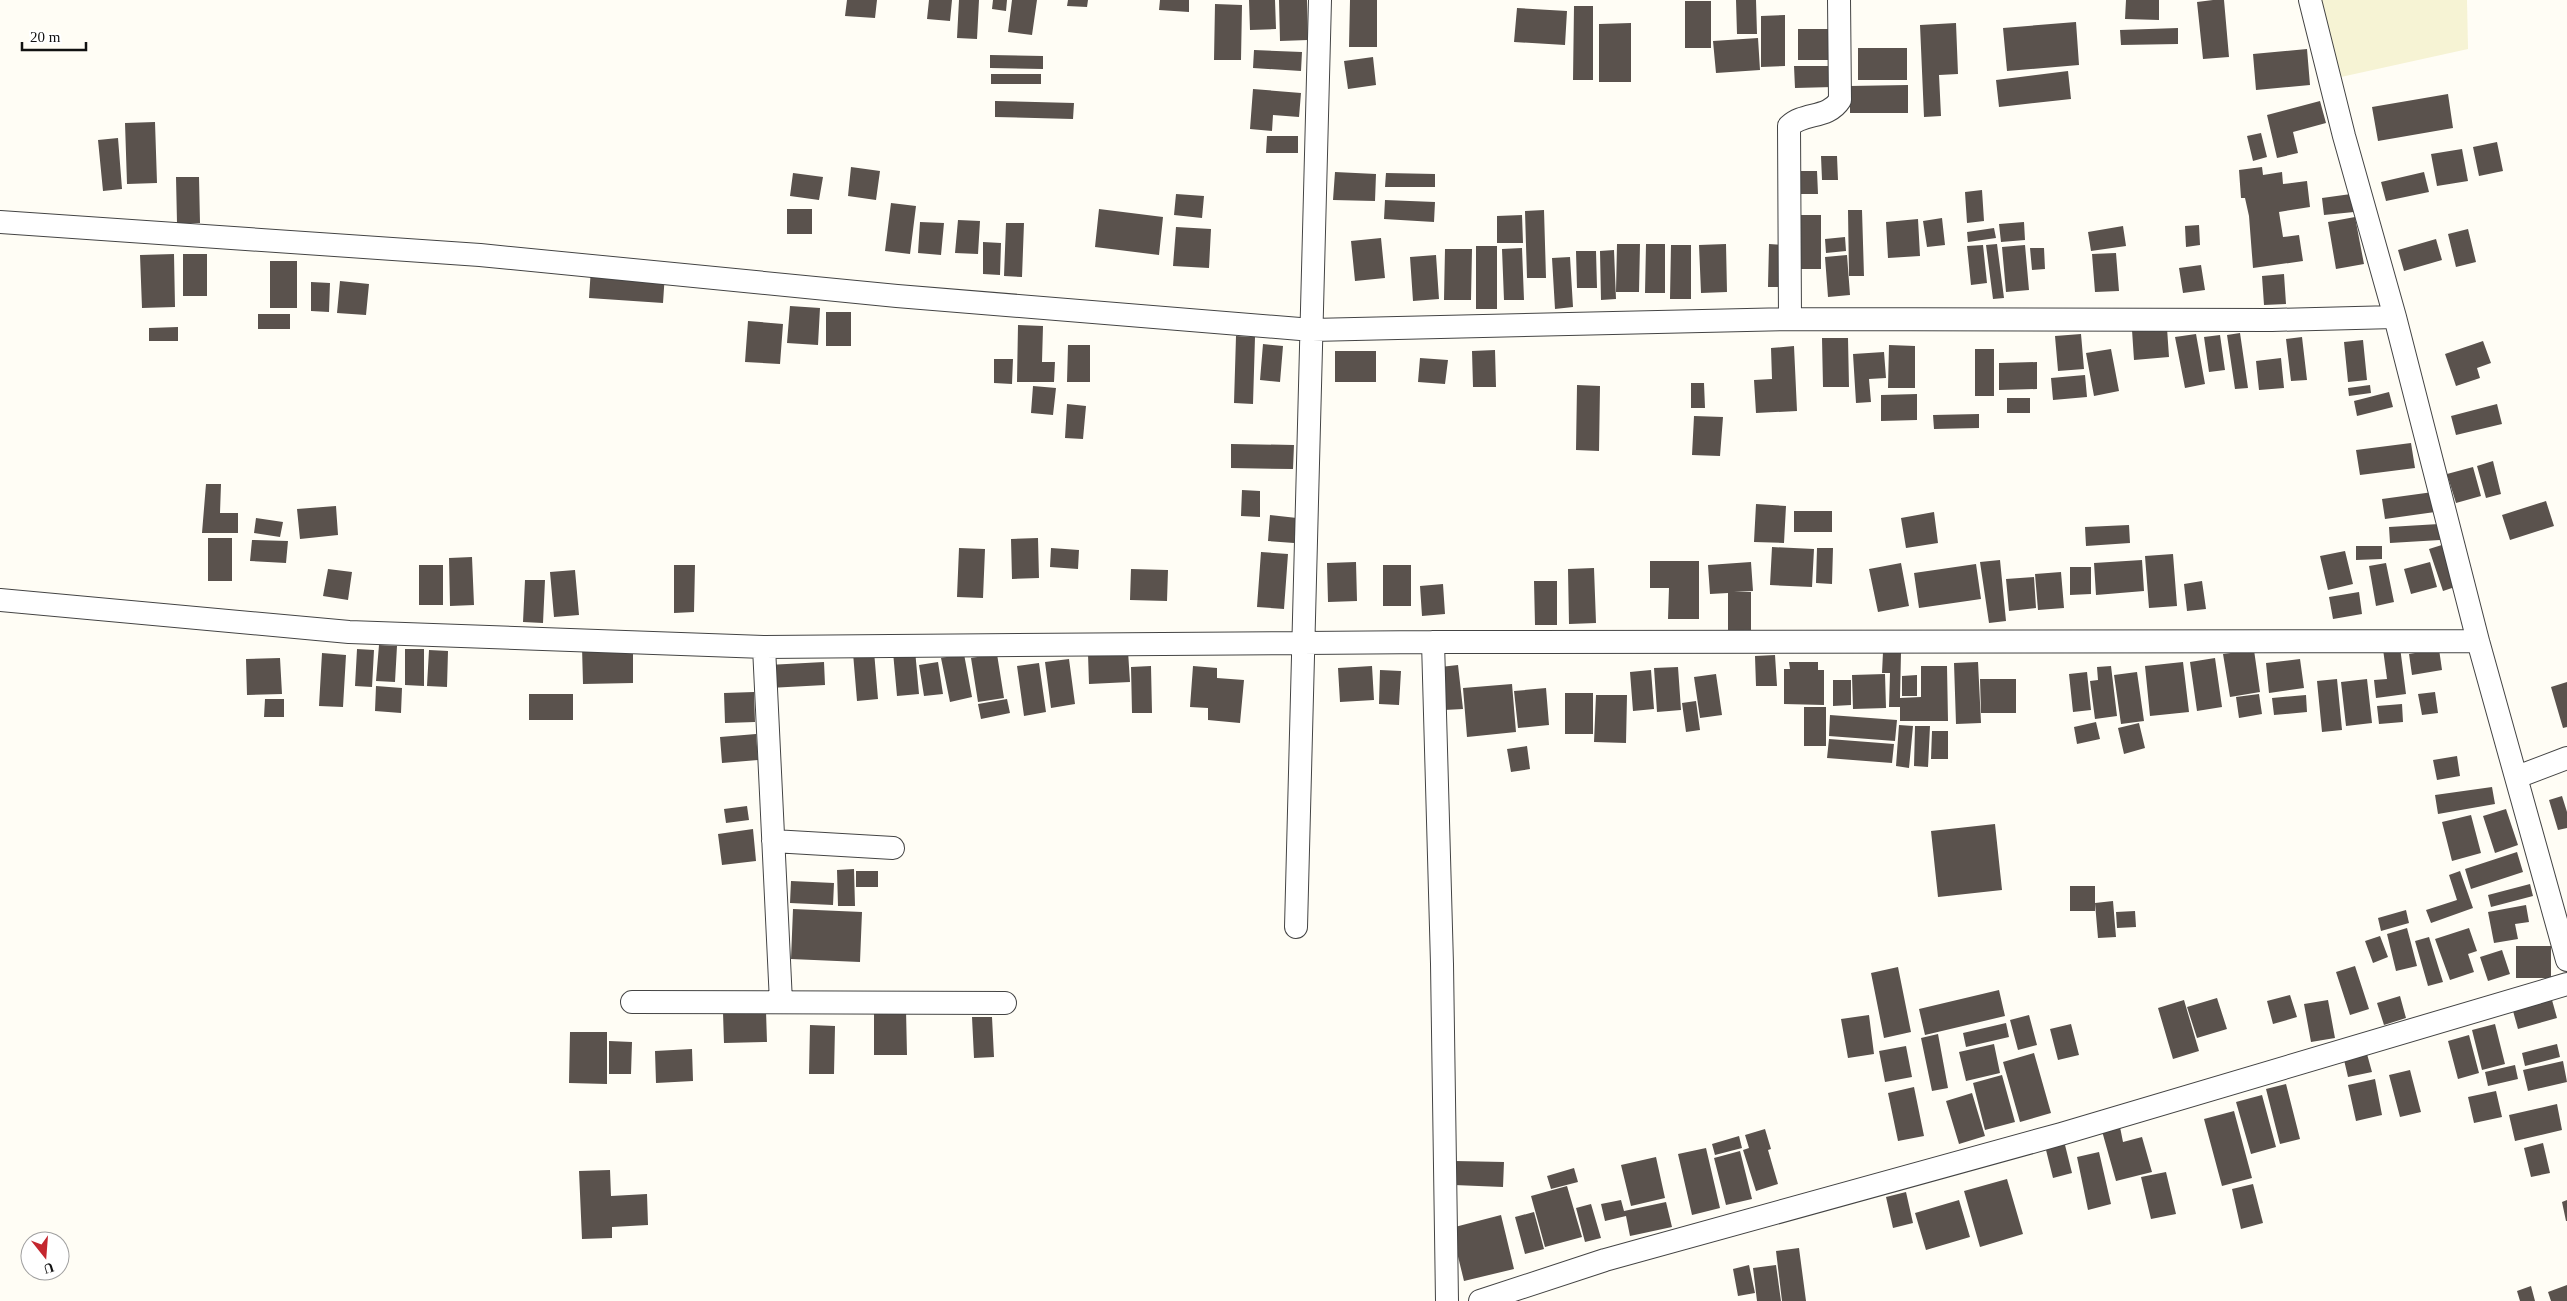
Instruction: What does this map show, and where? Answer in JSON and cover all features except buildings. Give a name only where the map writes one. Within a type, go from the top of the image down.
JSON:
[{"type":"street","points":[[1296,927],[1305,644],[1320,0]]},
{"type":"street","points":[[1790,320],[1789,126],[1794,121],[1828,112],[1835,108],[1840,100],[1839,0]]},
{"type":"street","points":[[2310,0],[2344,136],[2394,317],[2478,642],[2567,960]]},
{"type":"street","points":[[0,222],[480,255],[887,295],[1312,330],[1790,320],[2272,320],[2394,317]]},
{"type":"street","points":[[0,600],[349,632],[764,647],[1433,642],[2478,642]]},
{"type":"street","points":[[1433,642],[1442,964],[1447,1301]]},
{"type":"street","points":[[764,647],[781,1002]]},
{"type":"street","points":[[2517,778],[2567,758]]},
{"type":"street","points":[[773,841],[893,848]]},
{"type":"street","points":[[1480,1301],[1605,1260],[2061,1134],[2567,984]]},
{"type":"street","points":[[632,1002],[1005,1003]]},
{"type":"shaded area","points":[[2320,0],[2467,0],[2468,49],[2341,77]]}]
